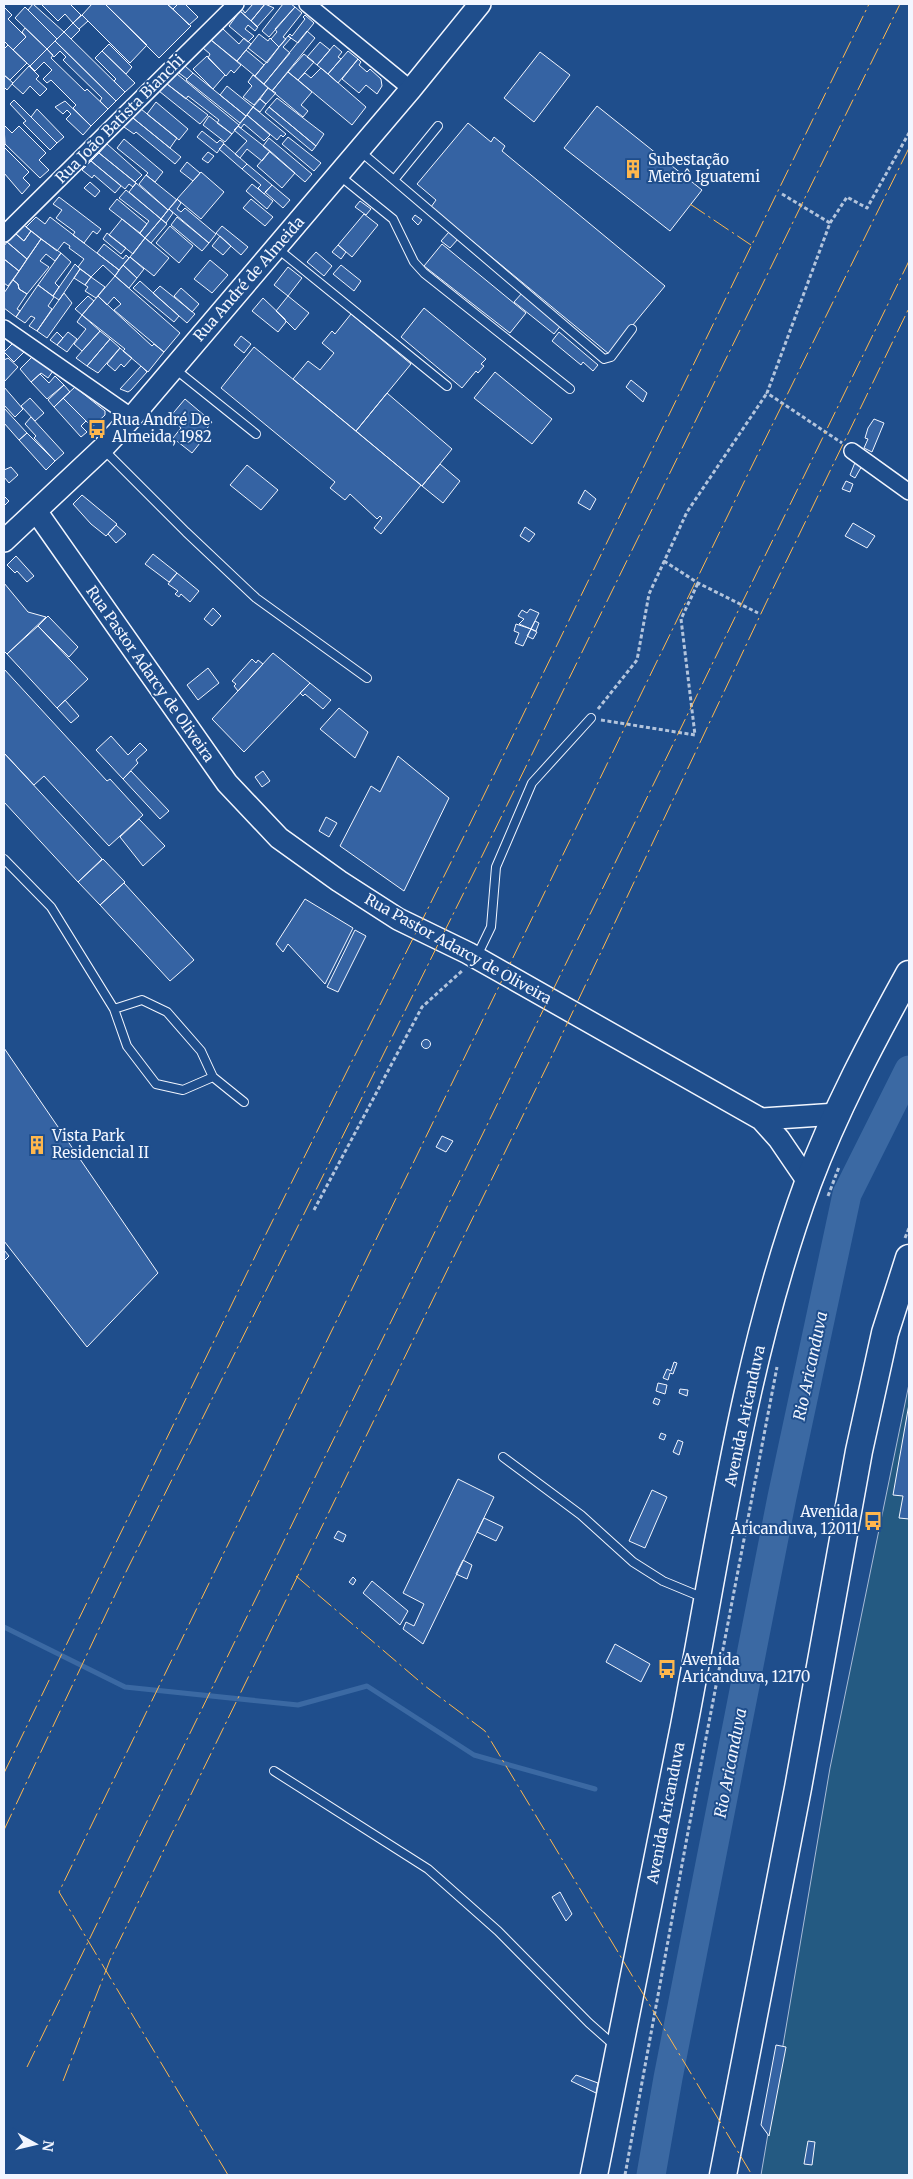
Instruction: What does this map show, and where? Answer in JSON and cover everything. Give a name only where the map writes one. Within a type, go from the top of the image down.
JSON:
[{"type":"highway","name":"Avenida Aricanduva","points":[[594,2175],[708,1600],[730,1479],[760,1346],[784,1255],[818,1190],[837,1114],[909,974]]},
{"type":"highway","points":[[723,2175],[798,1788],[859,1451],[885,1333],[909,1258]]},
{"type":"street","name":"Rua João Batista Bianchi","points":[[4,234],[236,4]]},
{"type":"street","points":[[308,4],[411,89]]},
{"type":"street","name":"Rua André de Almeida","points":[[4,541],[102,449],[132,417],[339,175],[480,4]]},
{"type":"street","points":[[4,328],[132,417]]},
{"type":"street","points":[[852,451],[909,492]]},
{"type":"street","name":"Rua Pastor Adarcy de Oliveira","points":[[36,511],[222,776],[278,838],[339,881],[398,919],[476,958],[762,1119],[818,1190]]},
{"type":"street","points":[[762,1119],[837,1114]]},
{"type":"lane","points":[[394,180],[438,126]]},
{"type":"lane","points":[[359,150],[604,359],[611,357],[632,330]]},
{"type":"lane","points":[[339,175],[392,219],[414,262],[424,273],[570,389]]},
{"type":"lane","points":[[276,247],[447,386]]},
{"type":"lane","points":[[174,368],[256,434]]},
{"type":"lane","points":[[102,449],[256,598],[367,678]]},
{"type":"lane","points":[[476,958],[491,927],[496,867],[532,783],[591,718]]},
{"type":"lane","points":[[4,858],[51,907],[114,1009],[127,1046],[156,1084],[183,1090],[213,1077]]},
{"type":"lane","points":[[114,1009],[142,1000],[167,1012],[201,1051],[213,1077],[244,1102]]},
{"type":"lane","points":[[503,1457],[580,1515],[633,1562],[663,1581],[708,1600]]},
{"type":"lane","points":[[274,1771],[428,1869],[498,1931],[589,2023],[618,2049]]},
{"type":"path","points":[[698,583],[681,619],[695,734],[591,718],[636,660],[649,594],[687,512],[767,393],[830,223],[846,197],[867,208],[909,133]]},
{"type":"path","points":[[782,194],[830,223]]},
{"type":"path","points":[[767,393],[852,451]]},
{"type":"path","points":[[664,561],[698,583],[758,613]]},
{"type":"path","points":[[314,1210],[422,1007],[476,958]]},
{"type":"path","points":[[818,1190],[840,1164]]},
{"type":"path","points":[[625,2175],[688,1832],[778,1362]]},
{"type":"shaded area","points":[[909,1384],[909,2175],[761,2175],[830,1768]]},
{"type":"building","points":[[33,4],[64,32],[57,39],[28,10]]},
{"type":"building","points":[[41,4],[70,4],[81,15],[73,23],[65,14],[58,21]]},
{"type":"building","points":[[92,4],[105,4],[147,45],[130,63],[82,15]]},
{"type":"building","points":[[105,4],[167,4],[191,26],[159,58]]},
{"type":"building","points":[[167,4],[178,4],[173,9]]},
{"type":"building","points":[[178,4],[185,4],[198,17],[189,25],[173,9]]},
{"type":"building","points":[[253,4],[265,4],[251,21],[240,11],[242,9],[245,13]]},
{"type":"building","points":[[265,4],[274,8],[257,27],[251,21]]},
{"type":"building","points":[[283,4],[291,4],[295,7],[269,37],[262,31]]},
{"type":"building","points":[[4,7],[12,15],[8,19],[26,37],[13,50],[4,41]]},
{"type":"building","points":[[25,7],[57,39],[47,49],[15,18]]},
{"type":"building","points":[[295,7],[302,13],[283,37],[286,39],[279,47],[271,39],[277,32],[275,29]]},
{"type":"building","points":[[240,11],[258,27],[255,31],[248,25],[245,29],[254,36],[248,42],[229,26]]},
{"type":"building","points":[[82,15],[88,21],[79,29],[73,23]]},
{"type":"building","points":[[305,15],[314,23],[298,43],[288,36],[290,34],[292,36],[305,19],[303,17]]},
{"type":"building","points":[[73,23],[80,30],[71,39],[64,32]]},
{"type":"building","points":[[25,28],[47,49],[30,66],[13,50],[26,37],[22,32]]},
{"type":"building","points":[[223,29],[239,44],[244,38],[251,44],[237,61],[211,40]]},
{"type":"building","points":[[307,31],[315,38],[272,91],[264,84]]},
{"type":"building","points":[[64,32],[125,92],[116,101],[55,41]]},
{"type":"building","points":[[259,34],[268,41],[270,38],[279,47],[267,63],[248,48]]},
{"type":"building","points":[[288,36],[291,38],[283,47],[290,53],[264,84],[255,76]]},
{"type":"building","points":[[211,40],[241,65],[234,73],[231,70],[226,76],[208,58],[210,54],[203,48]]},
{"type":"building","points":[[55,41],[116,101],[108,109],[100,101],[102,98],[63,60],[66,57],[60,51],[54,57],[47,49]]},
{"type":"building","points":[[320,42],[330,50],[317,65],[307,57]]},
{"type":"building","points":[[109,44],[132,67],[126,74],[102,51]]},
{"type":"building","points":[[8,45],[27,63],[10,80],[4,75],[4,49]]},
{"type":"building","points":[[334,45],[342,52],[338,57],[341,59],[328,74],[317,65]]},
{"type":"building","points":[[47,49],[53,55],[51,58],[85,91],[87,89],[108,109],[91,126],[73,108],[76,105],[51,80],[47,83],[43,79],[52,70],[44,62],[35,71],[30,66]]},
{"type":"building","points":[[246,50],[264,65],[255,76],[237,61]]},
{"type":"building","points":[[102,51],[135,83],[125,92],[114,81],[116,79],[95,58]]},
{"type":"building","points":[[348,51],[358,59],[338,83],[328,74]]},
{"type":"building","points":[[540,52],[570,75],[534,122],[504,98]]},
{"type":"building","points":[[304,54],[314,62],[298,80],[288,72]]},
{"type":"building","points":[[207,56],[225,75],[213,89],[193,69]]},
{"type":"building","points":[[358,59],[361,62],[359,65],[367,72],[370,69],[381,79],[382,86],[377,94],[366,85],[359,93],[342,79]]},
{"type":"building","points":[[29,66],[39,76],[36,79],[47,89],[40,96],[30,86],[23,94],[12,84]]},
{"type":"building","points":[[185,66],[193,73],[187,79],[179,73]]},
{"type":"building","points":[[321,68],[366,107],[352,125],[298,80],[305,73],[311,78]]},
{"type":"building","points":[[288,72],[312,92],[301,105],[308,111],[303,117],[272,91]]},
{"type":"building","points":[[193,73],[246,116],[240,123],[186,80]]},
{"type":"building","points":[[177,74],[239,125],[232,134],[217,123],[219,120],[188,96],[186,99],[167,84]]},
{"type":"building","points":[[4,75],[13,83],[7,90],[4,87]]},
{"type":"building","points":[[253,75],[268,88],[254,105],[243,97],[252,86],[248,82]]},
{"type":"building","points":[[167,84],[208,115],[200,124],[159,91]]},
{"type":"building","points":[[227,86],[253,107],[246,116],[220,95]]},
{"type":"building","points":[[268,88],[276,93],[266,104],[260,99]]},
{"type":"building","points":[[277,98],[324,134],[316,146],[269,107]]},
{"type":"building","points":[[260,99],[266,104],[260,112],[253,107]]},
{"type":"building","points":[[14,100],[57,143],[50,150],[23,123],[26,121],[10,104]]},
{"type":"building","points":[[65,101],[91,126],[83,135],[66,119],[71,114],[67,110],[63,114],[55,107]]},
{"type":"building","points":[[156,102],[188,129],[179,140],[147,114]]},
{"type":"building","name":"Subestação Metrô Iguatemi","points":[[597,106],[702,190],[670,231],[564,148]]},
{"type":"building","points":[[253,107],[286,134],[283,137],[281,135],[277,140],[247,115]]},
{"type":"building","points":[[269,107],[316,146],[312,151],[265,112]]},
{"type":"building","points":[[37,109],[64,137],[57,143],[31,117]]},
{"type":"building","points":[[141,109],[177,138],[170,148],[133,118]]},
{"type":"building","points":[[247,115],[270,135],[264,141],[244,124],[241,128],[238,126]]},
{"type":"building","points":[[209,116],[232,134],[225,142],[203,125]]},
{"type":"building","points":[[133,118],[181,157],[175,164],[136,132],[134,134],[124,127]]},
{"type":"building","points":[[468,123],[491,142],[494,137],[505,146],[502,151],[665,286],[609,354],[431,207],[436,200],[417,184]]},
{"type":"building","points":[[4,125],[12,133],[19,126],[46,153],[39,160],[49,170],[40,178],[5,144]]},
{"type":"building","points":[[238,126],[270,151],[262,161],[247,149],[240,158],[235,154],[247,141],[234,130]]},
{"type":"building","points":[[202,131],[217,143],[220,140],[224,143],[217,153],[197,137]]},
{"type":"building","points":[[288,137],[321,163],[314,171],[282,144]]},
{"type":"building","points":[[269,138],[312,174],[305,182],[263,146]]},
{"type":"building","points":[[124,139],[163,172],[155,182],[146,175],[148,173],[117,148]]},
{"type":"building","points":[[107,144],[142,175],[135,182],[99,153]]},
{"type":"building","points":[[224,144],[247,164],[242,169],[219,149]]},
{"type":"building","points":[[4,147],[29,172],[23,178],[30,185],[22,194],[4,173]]},
{"type":"building","points":[[270,151],[295,173],[282,188],[257,166]]},
{"type":"building","points":[[208,152],[214,156],[208,163],[202,159]]},
{"type":"building","points":[[99,153],[136,183],[133,187],[129,184],[125,189],[91,161]]},
{"type":"building","points":[[91,161],[121,186],[115,193],[94,175],[92,178],[82,170]]},
{"type":"building","points":[[187,162],[200,173],[193,181],[180,171]]},
{"type":"building","points":[[247,164],[272,185],[264,194],[258,188],[261,185],[242,169]]},
{"type":"building","points":[[201,172],[224,192],[201,219],[177,199]]},
{"type":"building","points":[[146,175],[177,200],[168,210],[139,184]]},
{"type":"building","points":[[90,182],[100,191],[95,197],[84,188]]},
{"type":"building","points":[[136,183],[168,210],[161,219],[129,192]]},
{"type":"building","points":[[252,184],[273,201],[267,209],[246,191]]},
{"type":"building","points":[[272,185],[290,200],[283,208],[265,192]]},
{"type":"building","points":[[126,190],[161,219],[145,238],[140,233],[149,221],[119,198]]},
{"type":"building","points":[[59,197],[101,229],[97,234],[93,231],[84,243],[73,235],[75,232],[56,218],[62,210],[53,204]]},
{"type":"building","points":[[117,199],[147,224],[140,233],[109,209]]},
{"type":"building","points":[[177,199],[181,203],[177,209],[181,212],[185,208],[216,234],[209,243],[169,209]]},
{"type":"building","points":[[251,199],[273,217],[265,226],[243,208]]},
{"type":"building","points":[[360,201],[371,209],[366,215],[355,207]]},
{"type":"building","points":[[169,209],[173,213],[166,223],[161,219]]},
{"type":"building","points":[[364,214],[378,225],[352,257],[338,245]]},
{"type":"building","points":[[415,215],[422,220],[418,225],[412,219]]},
{"type":"building","points":[[36,217],[45,224],[50,217],[119,270],[115,276],[103,265],[91,277],[78,267],[84,259],[69,248],[70,246],[64,242],[57,251],[26,227]]},
{"type":"building","points":[[177,217],[209,243],[202,251],[171,225]]},
{"type":"building","points":[[122,219],[145,238],[133,254],[109,235]]},
{"type":"building","points":[[161,219],[167,224],[151,243],[145,238]]},
{"type":"building","points":[[24,225],[31,231],[24,241],[16,234]]},
{"type":"building","points":[[170,226],[193,246],[179,263],[156,243]]},
{"type":"building","points":[[222,226],[248,247],[241,255],[216,233]]},
{"type":"building","points":[[31,231],[41,239],[27,259],[7,242],[16,234],[24,241]]},
{"type":"building","points":[[449,232],[458,239],[450,248],[441,241]]},
{"type":"building","points":[[107,233],[126,248],[121,254],[103,239]]},
{"type":"building","points":[[220,236],[231,246],[223,255],[212,246]]},
{"type":"building","points":[[145,238],[169,258],[154,276],[130,257]]},
{"type":"building","points":[[41,239],[61,253],[55,261],[46,254],[40,261],[49,267],[27,294],[19,289],[18,284],[13,280]]},
{"type":"building","points":[[7,242],[27,259],[19,271],[4,259],[4,246]]},
{"type":"building","points":[[104,244],[123,259],[126,255],[129,258],[119,270],[97,253]]},
{"type":"building","points":[[442,244],[526,313],[510,333],[424,266]]},
{"type":"building","points":[[338,245],[346,252],[341,259],[332,252]]},
{"type":"building","points":[[316,252],[332,266],[324,276],[307,262]]},
{"type":"building","points":[[61,253],[71,262],[55,283],[59,287],[53,296],[38,285]]},
{"type":"building","points":[[130,257],[144,269],[137,278],[123,265]]},
{"type":"building","points":[[4,259],[19,271],[8,286],[4,283]]},
{"type":"building","points":[[210,260],[228,275],[212,293],[194,279]]},
{"type":"building","points":[[75,264],[80,269],[59,300],[53,296]]},
{"type":"building","points":[[123,265],[137,278],[129,288],[115,276]]},
{"type":"building","points":[[341,265],[361,281],[354,291],[333,274]]},
{"type":"building","points":[[288,267],[302,278],[288,296],[274,285]]},
{"type":"building","points":[[80,269],[91,277],[85,285],[74,278]]},
{"type":"building","points":[[115,276],[180,333],[164,352],[114,310],[121,304],[114,297],[107,305],[98,296]]},
{"type":"building","points":[[91,277],[105,287],[96,298],[85,291],[88,287],[85,285]]},
{"type":"building","points":[[13,280],[18,284],[19,289],[27,294],[17,309],[20,311],[16,317],[4,308],[4,293]]},
{"type":"building","points":[[140,281],[179,316],[174,322],[133,288]]},
{"type":"building","points":[[38,285],[54,297],[48,306],[52,309],[37,331],[29,326],[35,318],[31,316],[25,323],[16,317]]},
{"type":"building","points":[[160,286],[195,314],[187,323],[153,293]]},
{"type":"building","points":[[181,288],[199,304],[192,312],[174,296]]},
{"type":"building","points":[[523,292],[562,324],[554,334],[514,302]]},
{"type":"building","points":[[64,293],[72,303],[47,338],[37,331]]},
{"type":"building","points":[[88,296],[94,301],[82,315],[75,309]]},
{"type":"building","points":[[98,296],[152,346],[154,344],[164,352],[148,372],[123,351],[125,349],[82,315]]},
{"type":"building","points":[[288,296],[309,313],[295,330],[276,311]]},
{"type":"building","points":[[263,298],[285,319],[286,322],[278,332],[252,311]]},
{"type":"building","points":[[424,308],[486,359],[481,364],[484,366],[478,373],[476,371],[462,388],[401,337]]},
{"type":"building","points":[[351,314],[411,364],[356,431],[293,379],[308,361],[320,370],[334,353],[322,343],[332,331],[335,334]]},
{"type":"building","points":[[82,315],[100,331],[82,351],[74,344],[86,329],[77,322]]},
{"type":"building","points":[[100,331],[110,339],[87,366],[76,358]]},
{"type":"building","points":[[57,332],[63,338],[57,345],[50,340]]},
{"type":"building","points":[[68,332],[77,339],[67,352],[57,345]]},
{"type":"building","points":[[559,332],[598,365],[593,371],[583,362],[581,365],[552,341]]},
{"type":"building","points":[[241,336],[251,344],[244,353],[234,345]]},
{"type":"building","points":[[110,339],[120,348],[98,373],[87,366]]},
{"type":"building","points":[[13,343],[24,352],[14,362],[4,352]]},
{"type":"building","points":[[254,347],[421,485],[381,534],[374,528],[382,518],[380,516],[377,519],[350,494],[345,500],[330,488],[335,482],[221,388]]},
{"type":"building","points":[[120,348],[132,358],[124,367],[121,364],[115,371],[107,364]]},
{"type":"building","points":[[32,357],[53,371],[48,378],[41,373],[31,382],[20,369]]},
{"type":"building","points":[[8,358],[18,367],[4,382],[4,360]]},
{"type":"building","points":[[141,366],[147,372],[131,390],[128,392],[120,389]]},
{"type":"building","points":[[495,372],[552,419],[532,444],[474,398]]},
{"type":"building","points":[[40,374],[49,383],[55,376],[64,385],[47,399],[31,382]]},
{"type":"building","points":[[631,380],[647,393],[643,402],[626,387]]},
{"type":"building","points":[[64,385],[70,392],[54,407],[48,400]]},
{"type":"building","points":[[4,387],[23,409],[15,417],[4,405]]},
{"type":"building","points":[[75,387],[105,411],[105,415],[92,427],[63,398]]},
{"type":"building","points":[[387,393],[452,449],[422,486],[356,431]]},
{"type":"building","points":[[30,398],[44,413],[35,421],[21,406]]},
{"type":"building","points":[[63,398],[86,421],[81,426],[87,432],[81,437],[54,407]]},
{"type":"building","points":[[185,399],[212,422],[201,436],[204,438],[192,453],[173,438],[181,428],[169,418]]},
{"type":"building","points":[[4,408],[27,433],[19,440],[4,423]]},
{"type":"building","points":[[31,417],[64,453],[55,461],[34,438],[36,436],[25,424]]},
{"type":"building","points":[[874,419],[884,423],[872,452],[864,448],[868,439],[865,438],[868,428]]},
{"type":"building","points":[[27,433],[55,461],[46,470],[19,440]]},
{"type":"building","points":[[856,460],[863,464],[855,478],[850,475]]},
{"type":"building","points":[[440,464],[460,481],[443,503],[422,486]]},
{"type":"building","points":[[247,465],[278,490],[261,510],[230,485]]},
{"type":"building","points":[[11,467],[18,475],[9,483],[4,477],[4,470]]},
{"type":"building","points":[[846,481],[853,484],[850,492],[842,489]]},
{"type":"building","points":[[585,490],[596,499],[590,510],[578,503]]},
{"type":"building","points":[[82,495],[117,524],[106,536],[91,524],[73,504]]},
{"type":"building","points":[[4,496],[9,501],[4,506]]},
{"type":"building","points":[[853,523],[875,536],[867,548],[845,536]]},
{"type":"building","points":[[116,525],[126,534],[116,543],[108,534]]},
{"type":"building","points":[[525,527],[535,534],[529,542],[520,536]]},
{"type":"building","points":[[153,554],[177,573],[169,582],[145,564]]},
{"type":"building","points":[[16,556],[34,576],[27,582],[17,571],[15,573],[7,565]]},
{"type":"building","points":[[177,573],[199,591],[190,602],[181,594],[179,597],[175,594],[178,591],[168,584]]},
{"type":"building","points":[[4,583],[28,612],[46,617],[7,654],[4,651]]},
{"type":"building","points":[[213,608],[221,616],[212,626],[204,619]]},
{"type":"building","points":[[530,609],[539,613],[531,629],[519,624],[524,619],[518,616],[522,610],[527,613]]},
{"type":"building","points":[[48,616],[78,647],[69,657],[38,626]]},
{"type":"building","points":[[535,621],[539,623],[536,631],[531,629]]},
{"type":"building","points":[[516,624],[531,629],[523,646],[515,643],[519,633],[514,631]]},
{"type":"building","points":[[38,626],[88,679],[57,708],[7,654]]},
{"type":"building","points":[[531,629],[537,632],[533,639],[527,636]]},
{"type":"building","points":[[273,653],[310,683],[244,752],[212,719]]},
{"type":"building","points":[[252,659],[256,663],[258,660],[263,664],[238,691],[234,686],[236,684],[232,681]]},
{"type":"building","points":[[208,668],[219,683],[198,700],[187,685]]},
{"type":"building","points":[[4,669],[107,781],[110,779],[143,815],[109,846],[44,776],[34,785],[4,753]]},
{"type":"building","points":[[310,683],[331,700],[323,709],[305,694],[303,696],[300,693]]},
{"type":"building","points":[[65,700],[79,716],[71,723],[57,708]]},
{"type":"building","points":[[339,708],[368,732],[355,758],[320,729]]},
{"type":"building","points":[[111,736],[128,755],[140,743],[147,750],[136,760],[138,763],[123,779],[96,750]]},
{"type":"building","points":[[4,753],[102,859],[78,882],[4,802]]},
{"type":"building","points":[[398,756],[449,798],[404,891],[340,846],[371,786],[380,792]]},
{"type":"building","points":[[131,771],[169,811],[160,819],[123,779]]},
{"type":"building","points":[[263,771],[270,781],[262,787],[255,777]]},
{"type":"building","points":[[326,817],[337,823],[329,837],[319,831]]},
{"type":"building","points":[[139,819],[165,846],[143,866],[120,837]]},
{"type":"building","points":[[103,859],[125,882],[100,905],[78,882]]},
{"type":"building","points":[[124,883],[194,960],[170,981],[100,905]]},
{"type":"building","points":[[305,899],[353,928],[325,984],[288,944],[283,952],[276,944]]},
{"type":"building","points":[[355,930],[366,936],[338,992],[327,987]]},
{"type":"building","points":[[426,1040],[430,1044],[426,1048],[422,1044]]},
{"type":"building","name":"Vista Park Residencial II","points":[[4,1048],[158,1273],[87,1347],[4,1241]]},
{"type":"building","points":[[442,1136],[453,1141],[446,1152],[436,1147]]},
{"type":"building","points":[[4,1250],[9,1256],[4,1261]]},
{"type":"building","points":[[674,1362],[677,1363],[673,1374],[670,1373],[668,1380],[663,1378],[667,1369],[671,1371]]},
{"type":"building","points":[[658,1383],[667,1385],[665,1394],[656,1391]]},
{"type":"building","points":[[680,1389],[688,1390],[687,1396],[679,1393]]},
{"type":"building","points":[[655,1398],[660,1400],[658,1405],[653,1403]]},
{"type":"building","points":[[909,1404],[909,1519],[899,1518],[903,1496],[893,1495]]},
{"type":"building","points":[[661,1433],[666,1435],[664,1440],[659,1438]]},
{"type":"building","points":[[678,1440],[683,1442],[679,1455],[673,1452]]},
{"type":"building","points":[[458,1479],[494,1497],[423,1644],[403,1629],[406,1622],[414,1626],[424,1604],[403,1593]]},
{"type":"building","points":[[652,1490],[667,1497],[645,1548],[629,1541]]},
{"type":"building","points":[[484,1518],[503,1527],[496,1541],[477,1532]]},
{"type":"building","points":[[338,1531],[346,1535],[343,1542],[334,1538]]},
{"type":"building","points":[[463,1560],[472,1565],[467,1579],[456,1574]]},
{"type":"building","points":[[353,1577],[356,1580],[353,1585],[349,1582]]},
{"type":"building","points":[[372,1581],[408,1611],[400,1625],[363,1593]]},
{"type":"building","points":[[615,1644],[650,1664],[641,1682],[606,1662]]},
{"type":"building","points":[[560,1892],[572,1914],[566,1921],[552,1897]]},
{"type":"building","points":[[776,2045],[786,2047],[769,2136],[761,2125]]},
{"type":"building","points":[[576,2075],[598,2083],[596,2093],[571,2081]]},
{"type":"building","points":[[808,2141],[815,2142],[812,2165],[804,2164]]},
{"type":"waterway","name":"Rio Aricanduva","points":[[651,2175],[668,2078],[782,1497],[847,1194],[909,1070]]},
{"type":"waterway","points":[[4,1627],[125,1687],[298,1705],[367,1686],[474,1755],[595,1789]]},
{"type":"power","points":[[4,1773],[266,1234],[465,834],[869,4]]},
{"type":"power","points":[[4,1830],[123,1578],[483,854],[900,4]]},
{"type":"power","points":[[228,2175],[59,1892],[746,478],[909,148]]},
{"type":"power","points":[[690,204],[751,245]]},
{"type":"power","points":[[27,2067],[909,261]]},
{"type":"power","points":[[63,2081],[110,1960],[549,1062],[766,603],[909,308]]},
{"type":"power","points":[[296,1576],[425,1686],[485,1731],[752,2175]]},
{"type":"place","name":"Subestação Metrô Iguatemi","points":[[633,169]]},
{"type":"place","name":"Rua André De Almeida, 1982","points":[[97,429]]},
{"type":"place","name":"Vista Park Residencial II","points":[[37,1145]]},
{"type":"place","name":"Avenida Aricanduva, 12011","points":[[873,1521]]},
{"type":"place","name":"Avenida Aricanduva, 12170","points":[[667,1669]]}]
